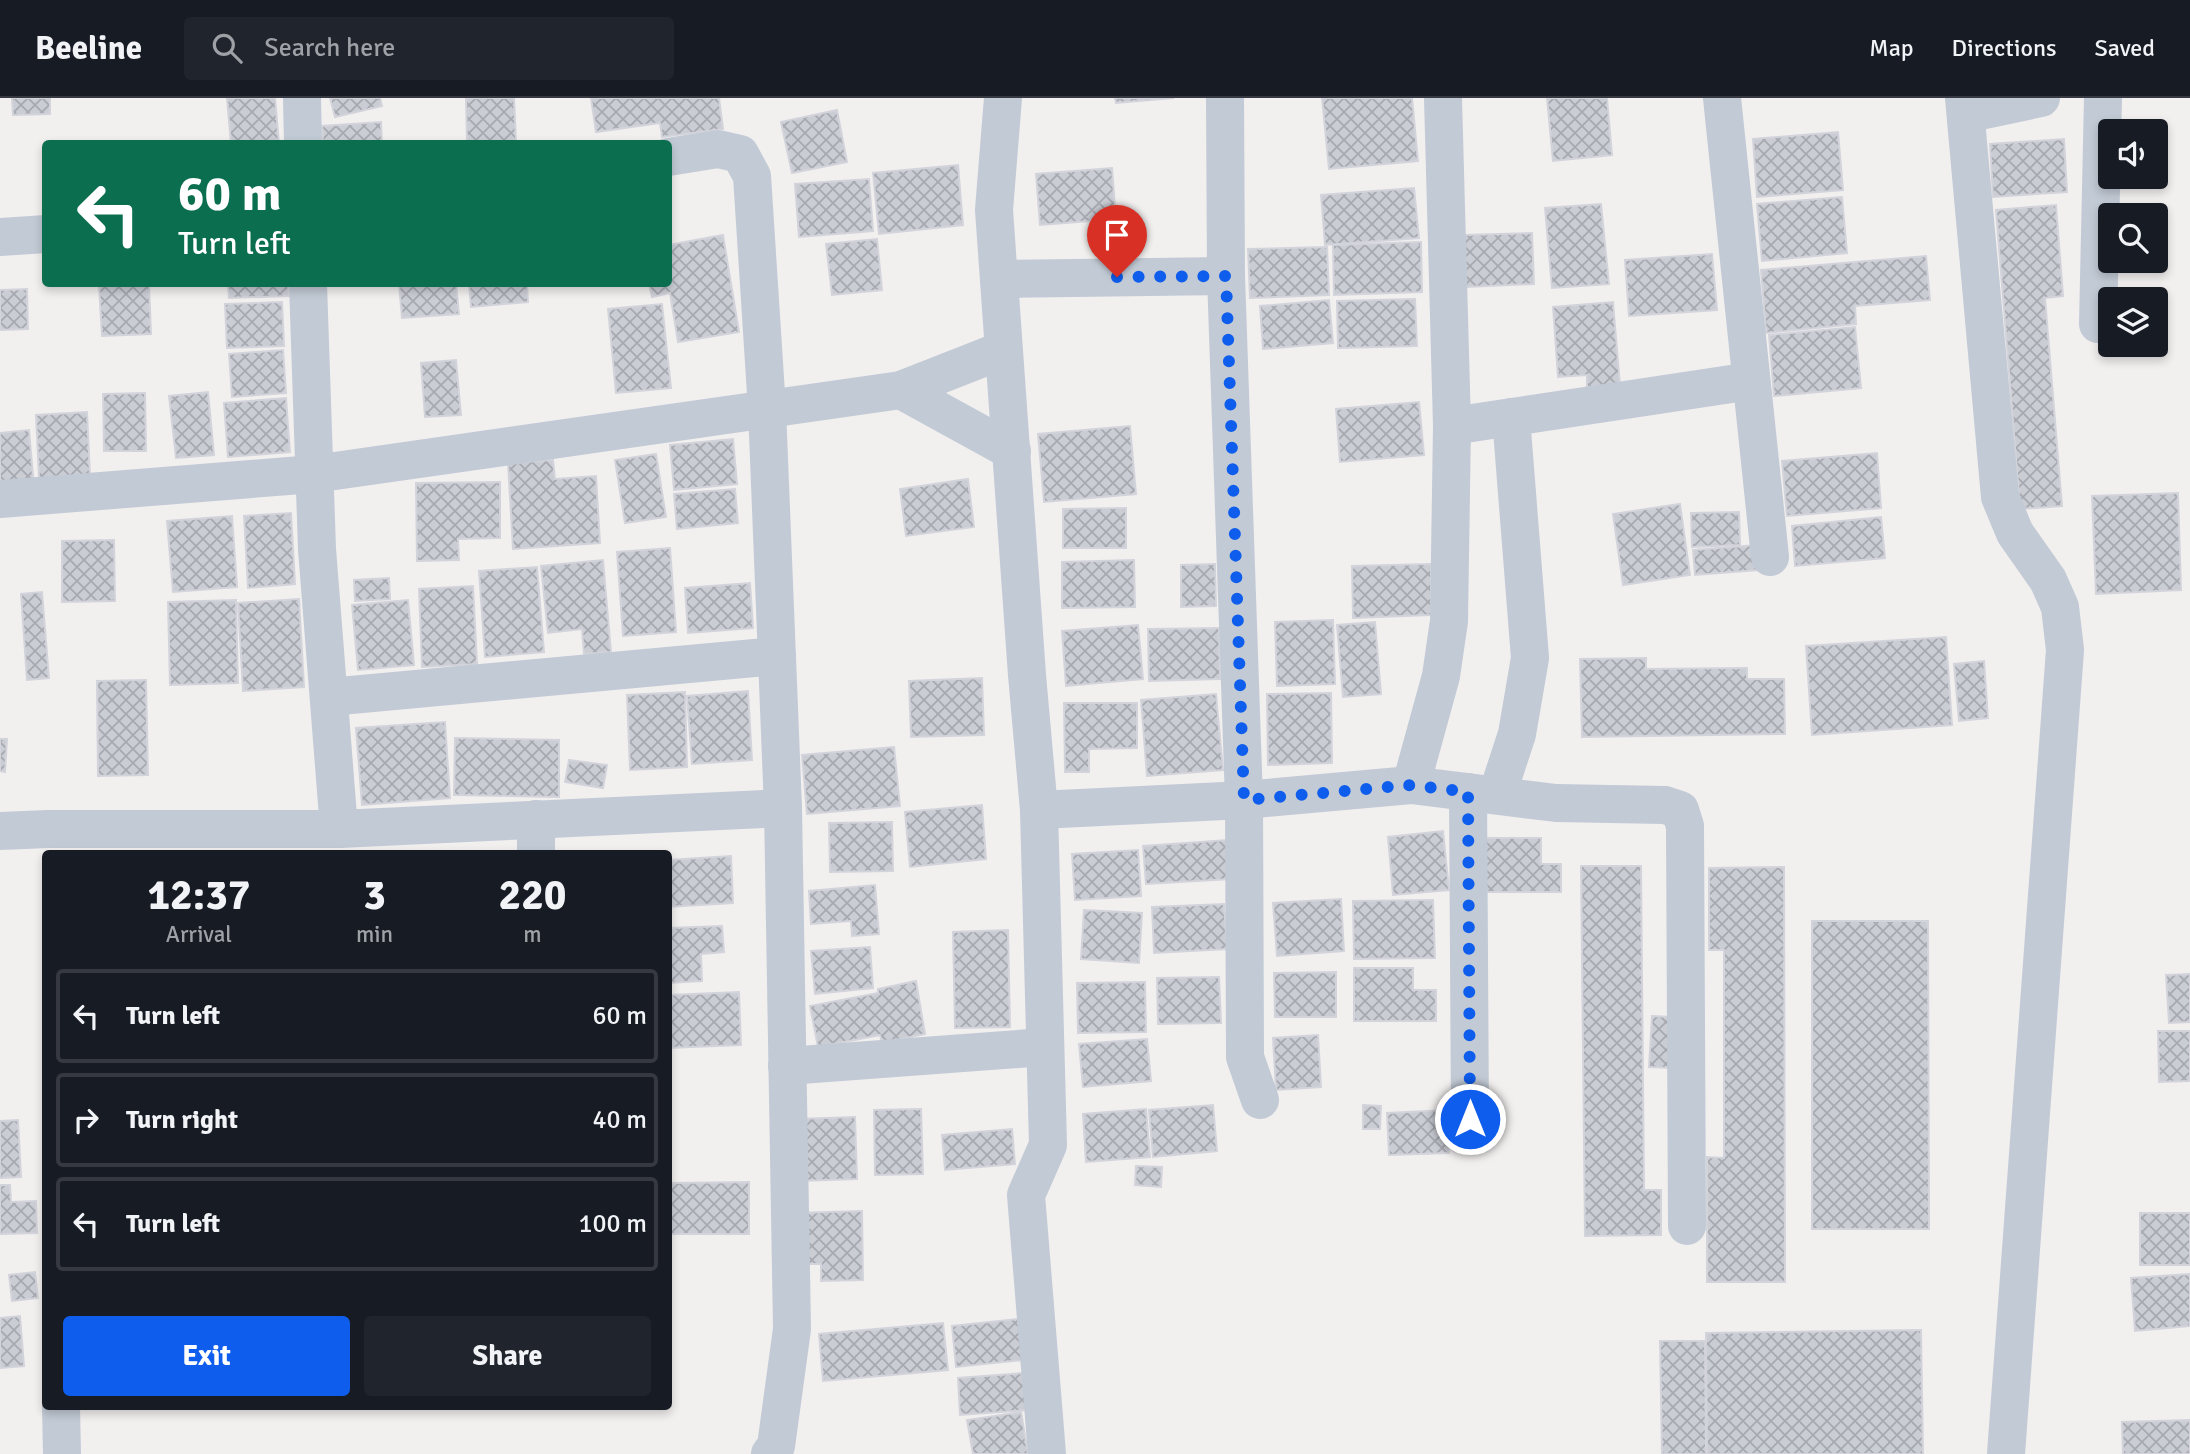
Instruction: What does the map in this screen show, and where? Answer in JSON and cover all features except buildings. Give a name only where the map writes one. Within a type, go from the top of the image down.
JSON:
[{"type":"street","points":[[302,98],[303,140]]},
{"type":"street","points":[[1003,98],[994,210],[1039,810],[1048,1145],[1026,1195],[1048,1454]]},
{"type":"street","points":[[1225,98],[1226,276],[1244,800],[1245,1057],[1260,1100]]},
{"type":"street","points":[[1411,785],[1440,676],[1449,621],[1452,426],[1443,98]]},
{"type":"street","points":[[1722,98],[1770,557]]},
{"type":"street","points":[[2006,1454],[2065,650],[2060,607],[2048,580],[2015,533],[2000,498],[1965,106],[2041,98]]},
{"type":"street","points":[[2099,287],[2103,98]]},
{"type":"street","points":[[672,156],[718,149],[740,155],[752,176],[767,409],[783,808],[792,1329],[776,1446],[770,1454]]},
{"type":"street","points":[[0,237],[42,234]]},
{"type":"street","points":[[999,279],[1226,276]]},
{"type":"street","points":[[308,287],[317,549],[340,829]]},
{"type":"street","points":[[0,499],[314,474],[901,390],[1003,350]]},
{"type":"street","points":[[1452,426],[1751,380]]},
{"type":"street","points":[[901,390],[1012,451]]},
{"type":"street","points":[[1470,1119],[1482,794],[1517,734],[1530,659],[1511,417]]},
{"type":"street","points":[[329,697],[776,656]]},
{"type":"street","points":[[1039,810],[1244,800],[1411,785],[1556,803],[1665,805],[1680,810],[1685,826],[1687,1226]]},
{"type":"street","points":[[0,831],[49,841],[288,842],[340,829],[536,837],[783,808]]},
{"type":"street","points":[[787,1066],[1045,1047]]},
{"type":"street","points":[[61,1410],[62,1454]]},
{"type":"route","points":[[1117,277],[1226,276],[1244,800],[1411,785],[1468,792],[1470,1119]]}]
